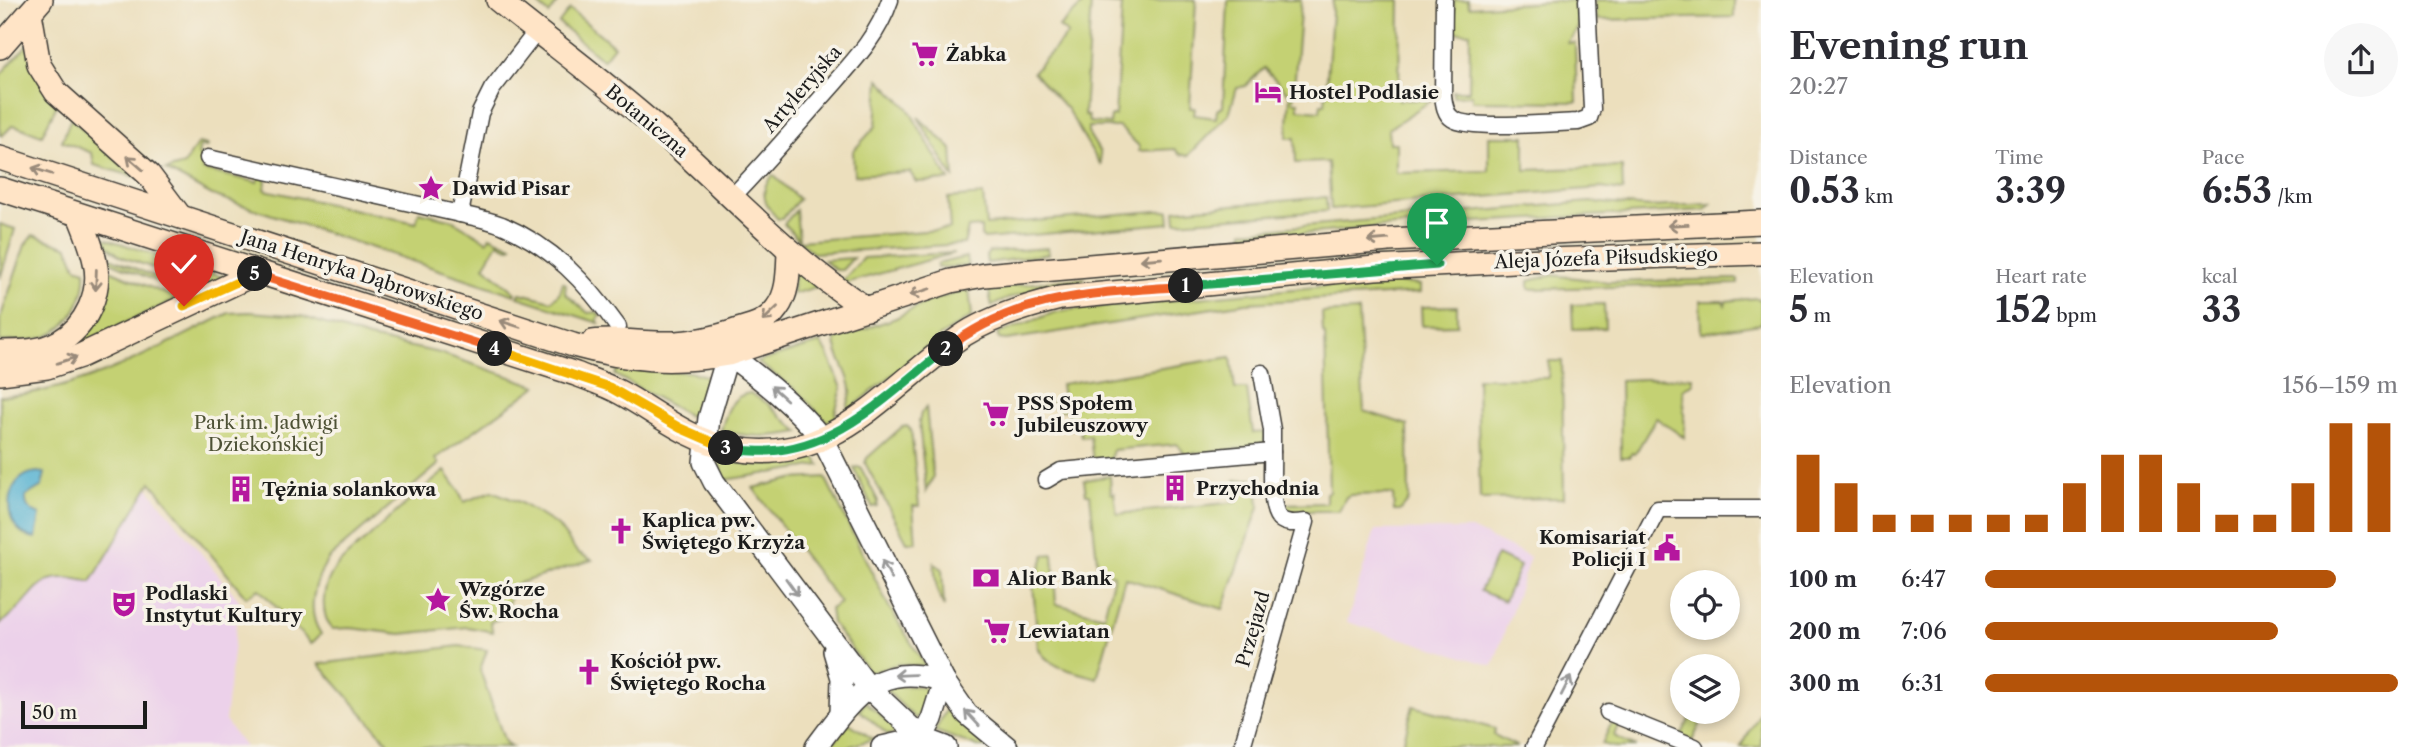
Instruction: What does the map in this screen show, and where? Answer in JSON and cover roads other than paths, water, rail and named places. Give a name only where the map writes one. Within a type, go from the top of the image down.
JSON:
[{"type":"main road","name":"Botaniczna","points":[[498,0],[656,126],[733,196],[789,252],[836,289],[867,309]]},
{"type":"main road","points":[[0,47],[36,6]]},
{"type":"main road","points":[[36,6],[39,65],[56,92],[149,176],[179,215]]},
{"type":"main road","name":"Jana Henryka Dąbrowskiego","points":[[4,159],[573,345],[631,359],[707,358],[728,354]]},
{"type":"main road","name":"Jana Henryka Dąbrowskiego","points":[[0,189],[576,374],[623,394],[706,441]]},
{"type":"main road","points":[[0,352],[39,350],[60,342],[80,324],[93,303],[97,283],[96,263],[73,213]]},
{"type":"main road","name":"Aleja Józefa Piłsudskiego","points":[[728,354],[951,281],[1033,270],[1389,240],[1761,222]]},
{"type":"main road","points":[[573,345],[608,340],[689,342],[716,338],[765,321],[778,308],[787,288],[789,252]]},
{"type":"main road","name":"Aleja Józefa Piłsudskiego","points":[[706,441],[758,453],[780,451],[823,440],[850,425],[965,334],[1009,313],[1060,298],[1375,268],[1761,253]]},
{"type":"main road","points":[[0,373],[47,367],[80,356],[256,273]]},
{"type":"street","name":"Artyleryjska","points":[[733,196],[871,41],[890,0]]},
{"type":"street","points":[[1444,0],[1445,108],[1451,118],[1462,124],[1489,124],[1577,122],[1589,118],[1592,109],[1587,0]]},
{"type":"street","points":[[460,214],[480,113],[492,89],[537,31]]},
{"type":"street","points":[[208,158],[501,225],[559,259],[593,292],[618,327]]},
{"type":"street","points":[[946,747],[922,738],[869,688],[714,482],[704,462],[706,441],[709,418],[728,354],[767,383],[803,415],[823,440],[944,681],[967,714],[1007,747]]},
{"type":"street","points":[[1046,480],[1061,471],[1272,452],[1272,430],[1262,373]]},
{"type":"street","name":"Przejazd","points":[[1242,747],[1306,522],[1288,523],[1279,518],[1273,508],[1272,452]]},
{"type":"street","points":[[1534,747],[1658,509],[1761,509]]},
{"type":"street","points":[[829,638],[842,678],[841,714]]},
{"type":"street","points":[[816,747],[841,714],[879,680],[902,674],[944,681]]},
{"type":"street","points":[[882,747],[922,738],[932,719],[944,681]]},
{"type":"street","points":[[1608,712],[1695,747]]},
{"type":"water","points":[[37,472],[45,473],[42,486],[26,496],[29,508],[40,515],[36,538],[24,534],[16,526],[9,505],[16,483]]},
{"type":"place","name":"Żabka","points":[[925,54]]},
{"type":"place","name":"Hostel Podlasie","points":[[1268,92]]},
{"type":"place","name":"Dawid Pisar","points":[[431,188]]},
{"type":"place","name":"PSS Społem Jubileuszowy","points":[[996,414]]},
{"type":"place","name":"Przychodnia","points":[[1175,488]]},
{"type":"place","name":"Tężnia solankowa","points":[[241,489]]},
{"type":"place","name":"Kaplica pw. Świętego Krzyża","points":[[621,531]]},
{"type":"place","name":"Komisariat Policji I","points":[[1667,548]]},
{"type":"place","name":"Alior Bank","points":[[986,578]]},
{"type":"place","name":"Wzgórze Św. Rocha","points":[[438,600]]},
{"type":"place","name":"Podlaski Instytut Kultury","points":[[124,604]]},
{"type":"place","name":"Lewiatan","points":[[997,631]]},
{"type":"place","name":"Kościół pw. Świętego Rocha","points":[[589,672]]},
{"type":"park label","name":"Park im. Jadwigi Dziekońskiej","points":[[266,433]]}]
